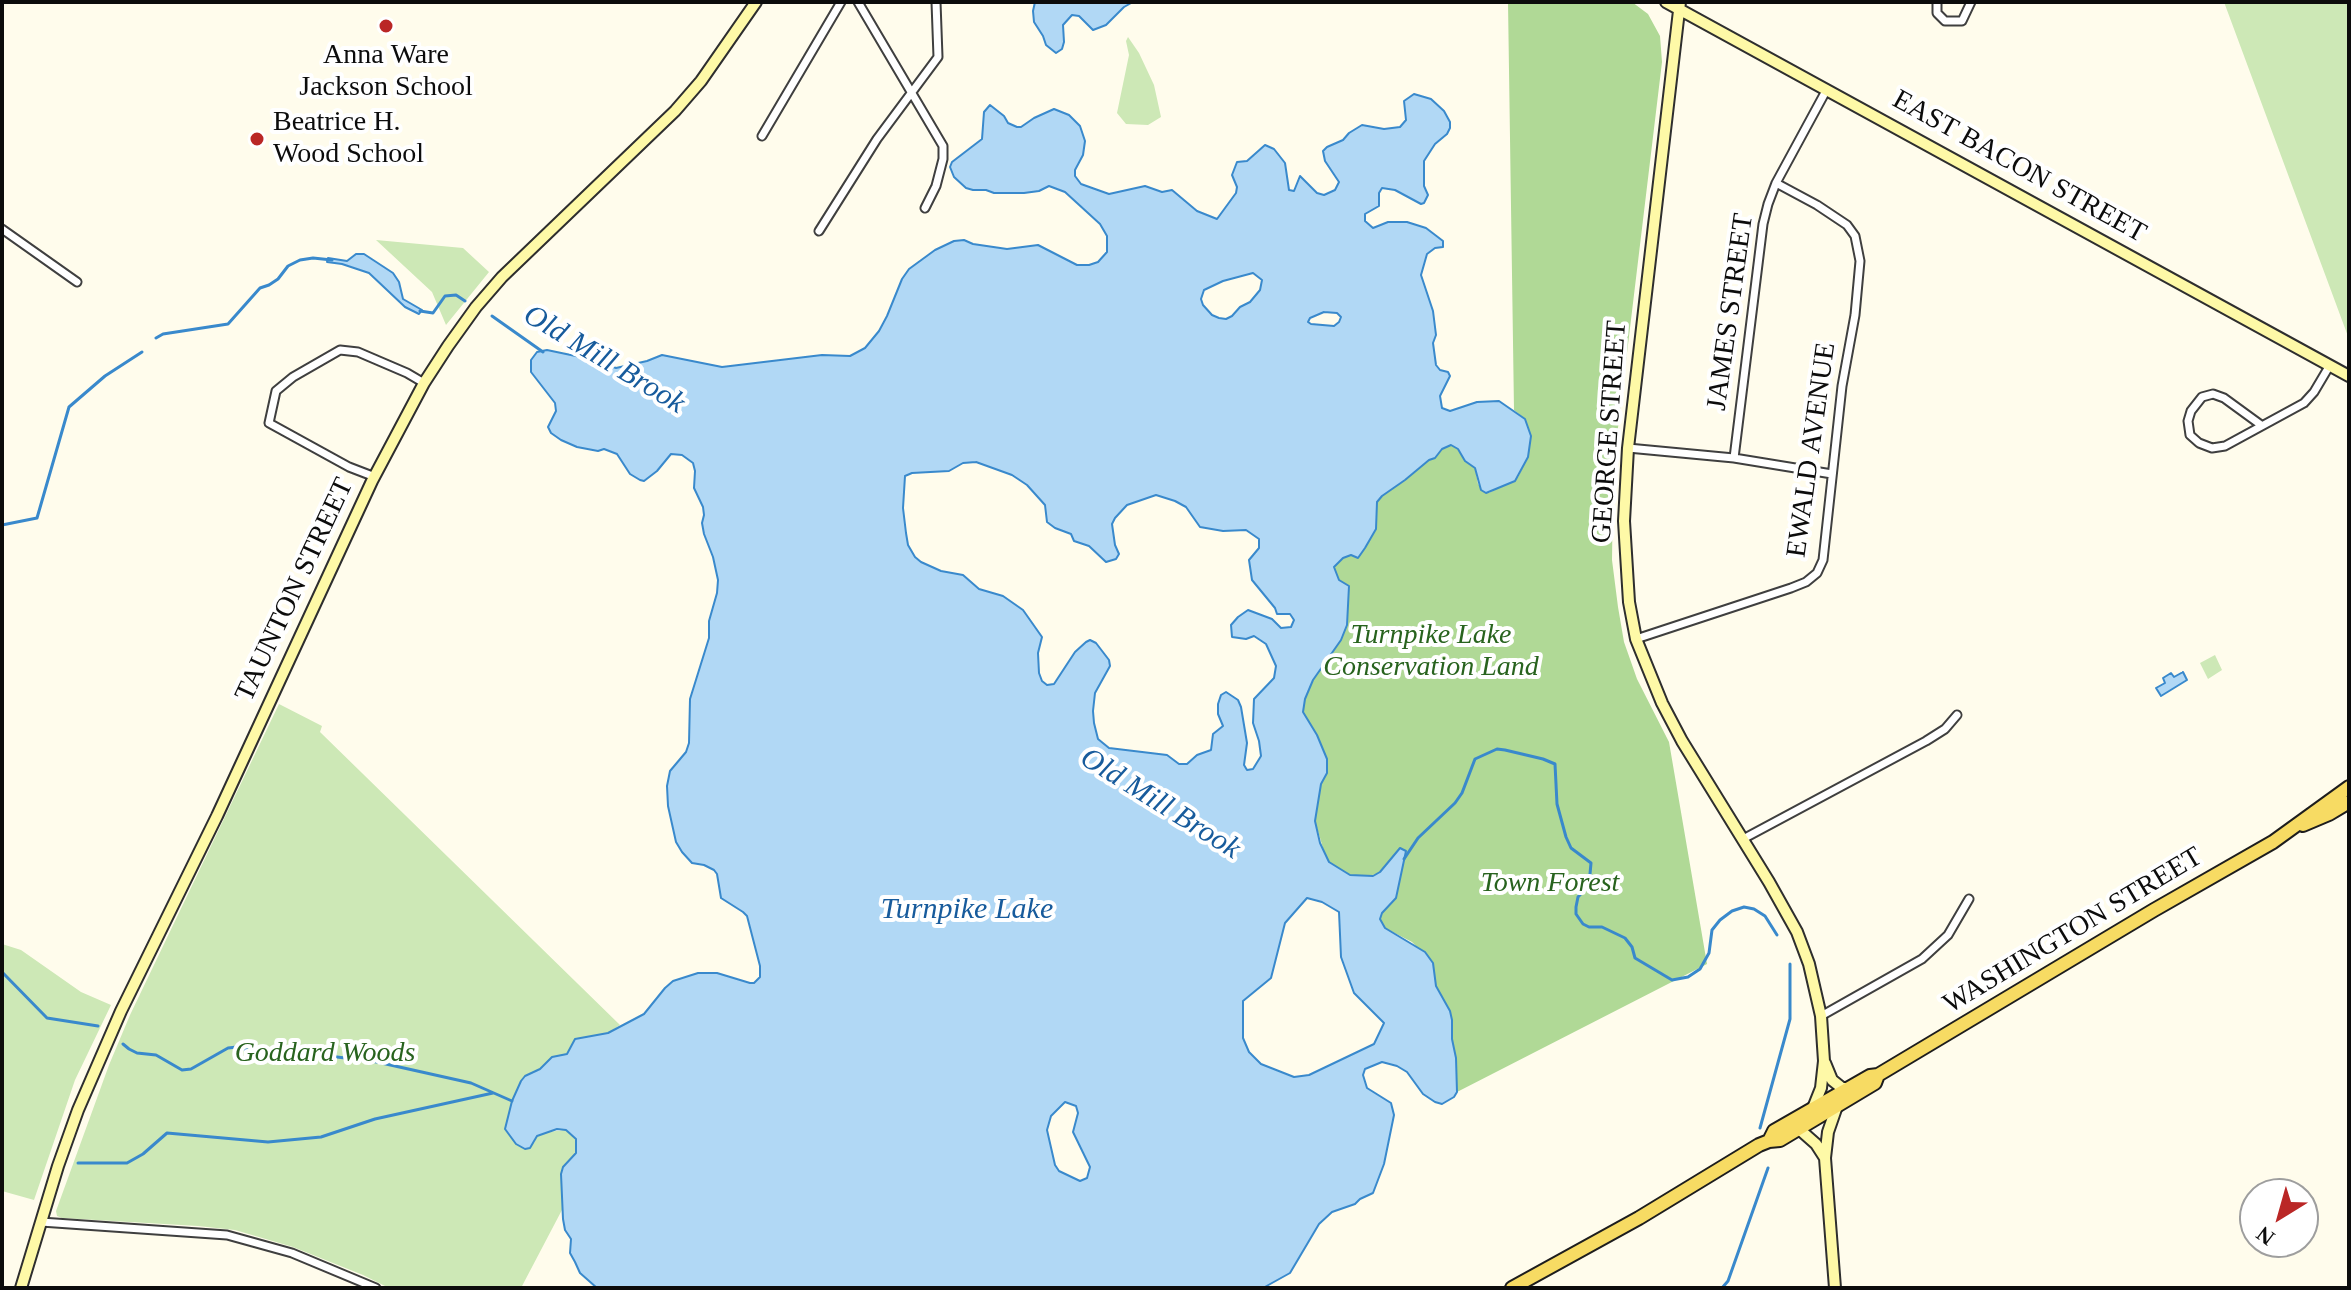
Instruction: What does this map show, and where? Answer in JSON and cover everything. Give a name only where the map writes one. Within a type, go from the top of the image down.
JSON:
[{"type":"main road","name":"TAUNTON STREET","points":[[21,1288],[78,1110],[121,1011],[217,816],[375,477],[424,383],[466,320],[506,273],[675,111],[701,81],[756,2]]},
{"type":"main road","name":"EAST BACON STREET","points":[[1666,2],[1679,6],[2349,376]]},
{"type":"main road","name":"GEORGE STREET","points":[[1679,6],[1628,448],[1624,558],[1629,602],[1636,639],[1662,703],[1797,932],[1809,964],[1821,1016],[1824,1061],[1821,1088],[1813,1109]]},
{"type":"main road","name":"WASHINGTON STREET","points":[[1769,1141],[1774,1131],[1870,1076],[1878,1075],[2292,828],[2349,787]]},
{"type":"main road","name":"WASHINGTON STREET","points":[[2292,828],[2329,814],[2349,802]]},
{"type":"main road","points":[[1824,1061],[1832,1080],[1842,1088],[1849,1088]]},
{"type":"main road","name":"WASHINGTON STREET","points":[[1512,1288],[1769,1141],[1780,1140],[1799,1129],[1875,1083],[1878,1075]]},
{"type":"main road","points":[[1835,1288],[1825,1158],[1828,1132],[1837,1106]]},
{"type":"main road","points":[[1799,1129],[1816,1144],[1825,1158]]},
{"type":"street","points":[[762,136],[841,2]]},
{"type":"street","points":[[858,2],[943,146],[936,186],[925,208]]},
{"type":"street","points":[[819,231],[877,139],[938,57],[936,2]]},
{"type":"street","points":[[1937,2],[1937,13],[1945,21],[1962,21],[1971,2]]},
{"type":"street","name":"JAMES STREET","points":[[1734,458],[1763,224],[1776,183],[1827,89]]},
{"type":"street","name":"EWALD AVENUE","points":[[1636,639],[1806,582],[1817,573],[1823,560],[1860,261],[1855,236],[1847,225],[1776,183]]},
{"type":"street","points":[[3,230],[77,282]]},
{"type":"street","points":[[375,477],[349,467],[269,423],[276,391],[293,377],[340,350],[358,352],[424,383]]},
{"type":"street","points":[[2261,425],[2224,398],[2213,394],[2202,397],[2191,411],[2188,421],[2190,435],[2199,443],[2212,448],[2225,446],[2304,403],[2330,365]]},
{"type":"street","points":[[1628,448],[1734,458],[1832,474]]},
{"type":"street","points":[[1743,839],[1926,741],[1945,729],[1957,715]]},
{"type":"street","points":[[1821,1016],[1922,959],[1948,935],[1969,899]]},
{"type":"street","points":[[41,1222],[227,1235],[292,1253],[376,1288]]},
{"type":"green space","name":"Town Forest","points":[[1508,2],[1632,2],[1648,14],[1660,36],[1662,62],[1617,436],[1612,560],[1624,642],[1637,679],[1669,742],[1707,964],[1457,1092],[1452,1019],[1436,986],[1433,963],[1412,942],[1385,928],[1379,919],[1396,898],[1387,864],[1378,874],[1361,877],[1350,875],[1326,858],[1315,821],[1321,784],[1327,773],[1317,735],[1305,719],[1303,705],[1313,680],[1341,640],[1347,625],[1349,586],[1339,580],[1334,567],[1343,558],[1351,555],[1358,557],[1376,529],[1377,502],[1382,496],[1451,445],[1475,468],[1478,484],[1489,493],[1518,477],[1528,457],[1531,436],[1525,419],[1514,410]]},
{"type":"green space","points":[[2224,2],[2349,2],[2349,339]]},
{"type":"green space","points":[[1128,37],[1154,85],[1161,117],[1148,125],[1126,124],[1117,113],[1129,55]]},
{"type":"green space","points":[[376,240],[463,248],[489,272],[446,325],[432,292]]},
{"type":"green space","points":[[2215,655],[2222,670],[2208,679],[2200,663]]},
{"type":"green space","name":"Goddard Woods","points":[[279,704],[322,726],[320,732],[620,1025],[608,1033],[575,1040],[567,1054],[552,1057],[529,1075],[512,1101],[505,1129],[534,1143],[537,1136],[566,1130],[573,1135],[578,1146],[561,1174],[563,1208],[521,1288],[389,1288],[293,1247],[235,1230],[57,1216],[56,1211],[109,1065],[130,1015]]},
{"type":"green space","points":[[2,944],[21,950],[81,992],[111,1005],[75,1080],[34,1200],[2,1191]]},
{"type":"water","points":[[1035,2],[1133,2],[1106,25],[1093,30],[1079,16],[1072,15],[1063,25],[1064,42],[1062,49],[1056,53],[1046,45],[1034,22]]},
{"type":"water","name":"Turnpike Lake","points":[[1414,94],[1431,99],[1444,111],[1450,128],[1424,161],[1424,186],[1428,195],[1424,203],[1395,190],[1382,188],[1379,206],[1365,214],[1365,221],[1373,228],[1388,222],[1407,222],[1426,228],[1443,241],[1443,247],[1427,254],[1421,275],[1433,311],[1436,365],[1450,376],[1440,396],[1442,408],[1450,411],[1477,402],[1499,401],[1525,419],[1531,436],[1528,457],[1515,481],[1486,493],[1481,490],[1475,468],[1451,445],[1382,496],[1377,502],[1376,529],[1365,548],[1358,558],[1351,555],[1343,558],[1334,567],[1339,580],[1349,586],[1347,625],[1341,640],[1313,680],[1303,712],[1327,759],[1327,773],[1321,784],[1315,821],[1329,862],[1350,875],[1373,876],[1400,848],[1406,851],[1396,898],[1380,919],[1385,928],[1425,952],[1433,963],[1436,986],[1452,1020],[1457,1092],[1454,1097],[1442,1104],[1435,1102],[1423,1094],[1407,1072],[1397,1066],[1382,1062],[1365,1069],[1363,1075],[1367,1088],[1391,1103],[1394,1115],[1384,1164],[1373,1193],[1355,1204],[1332,1212],[1319,1224],[1290,1273],[1263,1288],[597,1288],[580,1273],[570,1253],[571,1239],[563,1219],[561,1174],[563,1167],[576,1153],[576,1139],[566,1130],[557,1129],[537,1136],[530,1148],[516,1144],[505,1129],[521,1081],[552,1057],[567,1054],[575,1039],[608,1033],[644,1014],[673,981],[698,973],[717,973],[754,983],[760,977],[760,966],[747,916],[721,898],[714,870],[692,863],[682,852],[676,842],[668,806],[670,771],[686,752],[689,743],[690,699],[709,638],[709,621],[718,580],[704,534],[703,507],[694,488],[693,463],[682,455],[671,454],[644,481],[630,474],[617,454],[604,449],[598,451],[577,447],[561,440],[548,427],[556,411],[555,403],[531,372],[531,360],[537,352],[547,350],[616,368],[662,355],[722,367],[822,355],[850,356],[865,348],[879,331],[909,269],[954,241],[964,240],[1007,249],[1038,245],[1077,265],[1098,262],[1107,252],[1107,236],[1100,224],[1065,192],[1049,186],[1024,193],[994,193],[966,188],[954,177],[950,167],[952,162],[982,139],[984,112],[990,105],[1008,123],[1017,127],[1054,109],[1069,115],[1080,126],[1085,141],[1083,155],[1075,170],[1081,184],[1109,194],[1145,186],[1162,192],[1172,190],[1197,211],[1217,219],[1236,193],[1232,175],[1237,162],[1247,161],[1265,145],[1274,149],[1285,163],[1289,190],[1294,191],[1300,176],[1317,193],[1324,195],[1335,190],[1339,182],[1325,161],[1323,151],[1362,125],[1384,129],[1400,127],[1406,120],[1404,101]],"holes":[[[1253,273],[1262,280],[1260,290],[1250,302],[1226,319],[1212,315],[1201,299],[1204,290]],[[1324,312],[1337,313],[1341,317],[1334,326],[1311,324],[1308,322]],[[976,462],[1012,475],[1027,485],[1045,505],[1047,522],[1071,534],[1074,541],[1089,546],[1106,562],[1116,559],[1119,554],[1112,524],[1115,518],[1127,505],[1156,495],[1186,507],[1200,527],[1223,531],[1246,530],[1259,539],[1259,548],[1249,560],[1252,580],[1277,614],[1290,614],[1294,620],[1291,627],[1281,628],[1272,619],[1248,610],[1231,625],[1232,637],[1246,639],[1254,636],[1266,644],[1276,666],[1274,678],[1254,699],[1253,723],[1261,756],[1253,769],[1247,770],[1244,765],[1247,743],[1241,707],[1238,700],[1226,692],[1221,695],[1218,704],[1223,726],[1213,734],[1211,750],[1197,755],[1187,764],[1179,764],[1167,755],[1109,748],[1098,739],[1094,723],[1095,693],[1110,666],[1096,643],[1086,642],[1075,652],[1054,684],[1047,685],[1039,673],[1038,653],[1042,637],[1023,610],[1003,596],[979,589],[963,575],[941,571],[915,557],[906,533],[903,508],[905,476],[949,471],[963,463]],[[1307,898],[1339,912],[1341,957],[1354,993],[1384,1023],[1374,1044],[1309,1075],[1294,1077],[1261,1064],[1249,1052],[1243,1038],[1243,1001],[1271,978],[1285,923]],[[1065,1102],[1076,1106],[1078,1113],[1073,1132],[1090,1167],[1087,1178],[1080,1181],[1059,1171],[1047,1130],[1051,1116]]]},
{"type":"water","points":[[356,254],[364,254],[393,273],[403,299],[422,310],[419,314],[405,307],[369,273],[327,262],[328,258],[347,261]]},
{"type":"water","points":[[2183,672],[2187,680],[2161,696],[2156,688],[2165,683],[2163,678],[2171,673],[2174,677]]},
{"type":"waterway","name":"Old Mill Brook","points":[[156,338],[163,334],[228,324],[260,288],[278,279],[288,266],[313,258],[332,260]]},
{"type":"waterway","name":"Old Mill Brook","points":[[420,311],[433,313],[445,296],[456,295],[465,301]]},
{"type":"waterway","name":"Old Mill Brook","points":[[492,316],[543,352]]},
{"type":"waterway","name":"Old Mill Brook","points":[[2,525],[37,518],[69,407],[105,376],[142,352]]},
{"type":"waterway","name":"Old Mill Brook","points":[[1404,859],[1418,838],[1455,803],[1475,759],[1497,749],[1505,750],[1555,764],[1557,804],[1566,837],[1571,848],[1591,863],[1589,885],[1578,897],[1576,907],[1576,914],[1583,924],[1602,927],[1625,938],[1635,958],[1672,980],[1688,977],[1700,969],[1709,953],[1712,930],[1732,911],[1744,907],[1754,909],[1765,916],[1777,935]]},
{"type":"waterway","name":"Old Mill Brook","points":[[1760,1128],[1790,1019],[1790,964]]},
{"type":"waterway","points":[[2,972],[47,1018],[98,1026]]},
{"type":"waterway","points":[[123,1044],[137,1053],[156,1055],[182,1070],[191,1069],[228,1048],[237,1047],[264,1055],[297,1052],[377,1062],[471,1083],[512,1101]]},
{"type":"waterway","points":[[78,1163],[127,1163],[167,1133],[268,1142],[321,1137],[375,1119],[493,1093]]},
{"type":"waterway","name":"Old Mill Brook","points":[[1722,1288],[1728,1281],[1768,1168]]},
{"type":"place","name":"Anna Ware Jackson School","points":[[386,26]]},
{"type":"place","name":"Beatrice H. Wood School","points":[[257,139]]},
{"type":"park label","name":"Turnpike Lake Conservation Land","points":[[1431,652]]}]
